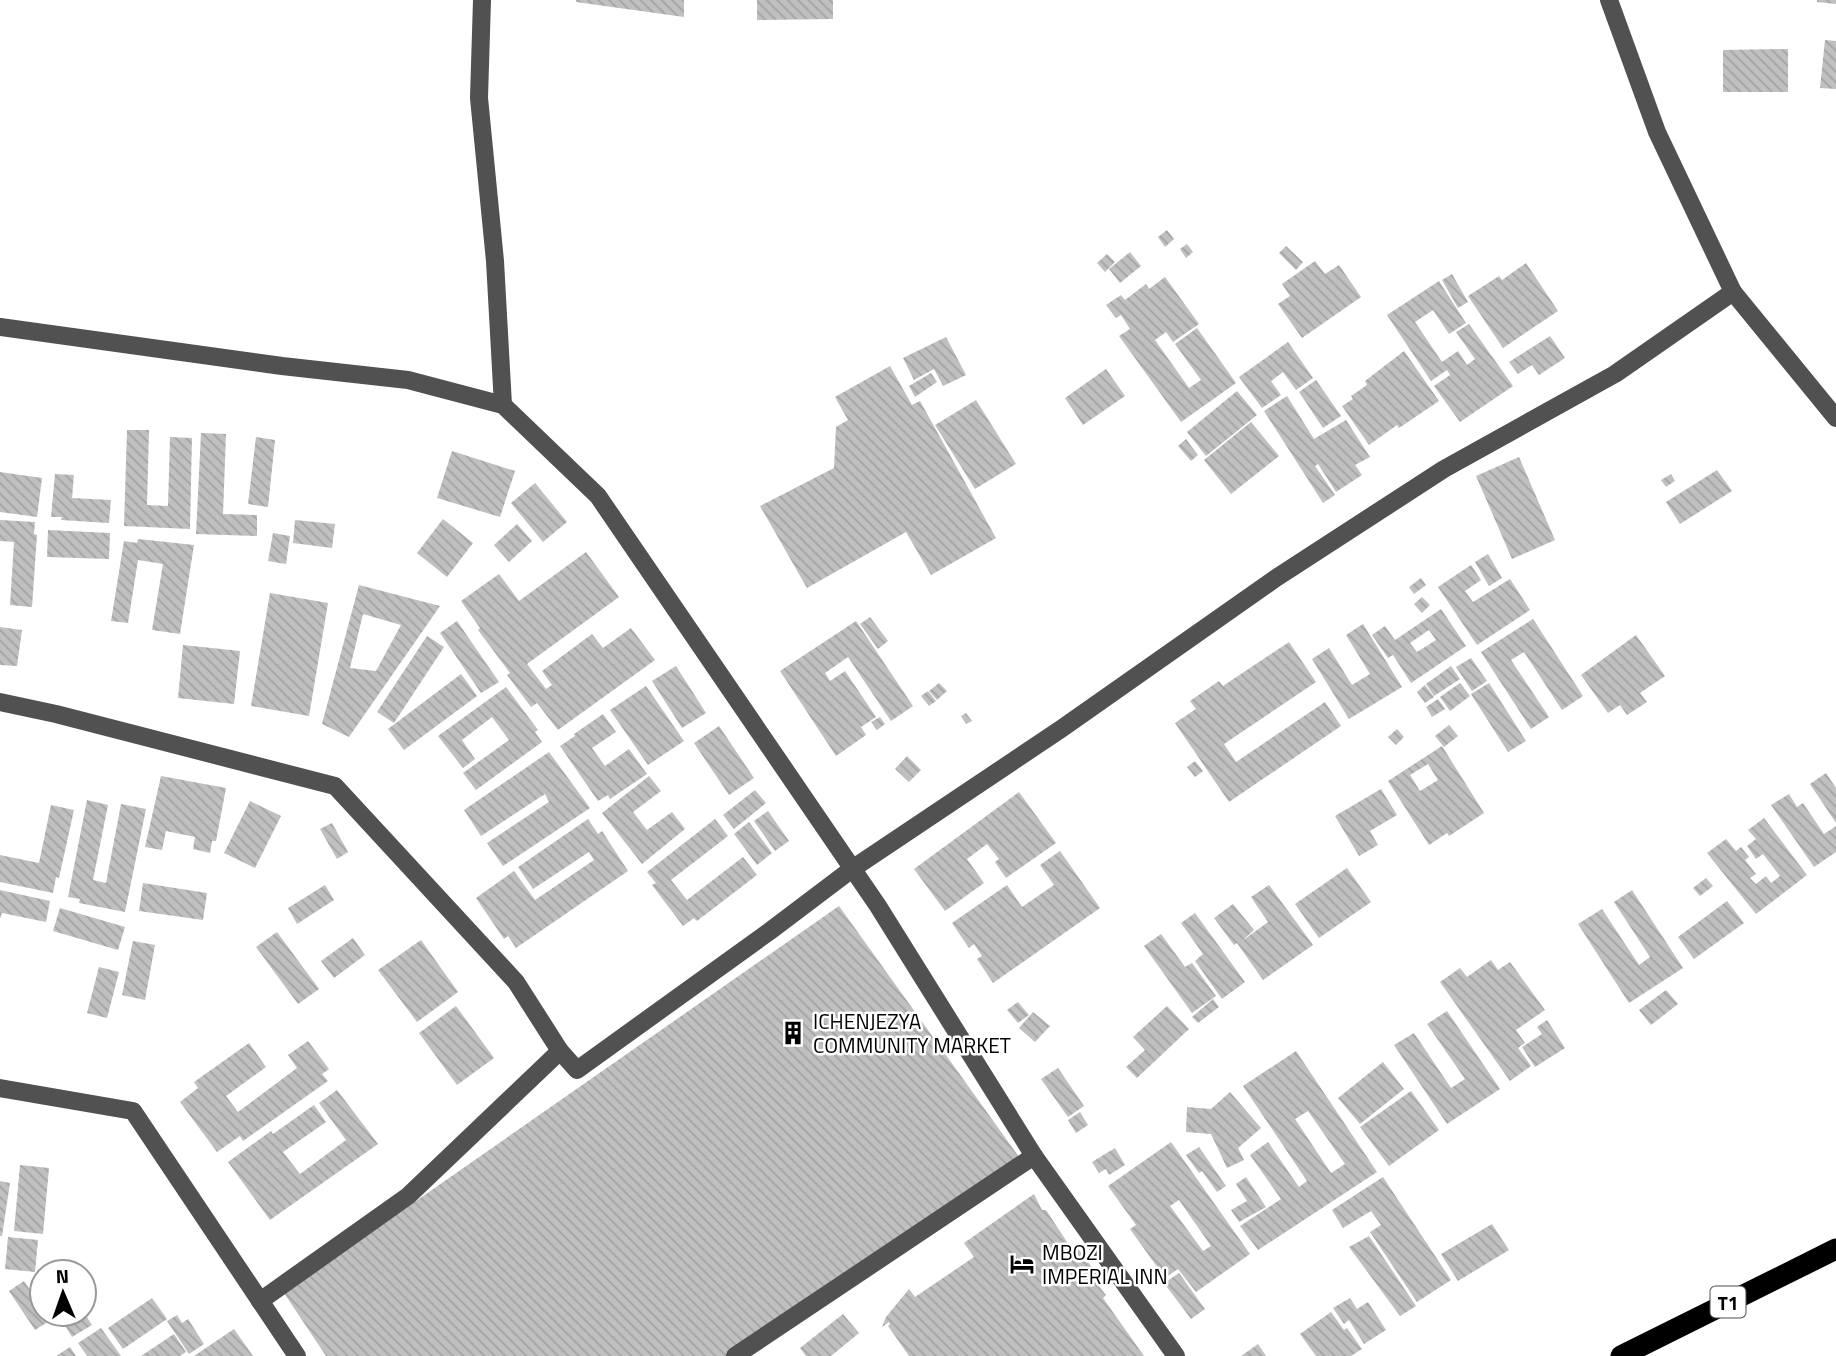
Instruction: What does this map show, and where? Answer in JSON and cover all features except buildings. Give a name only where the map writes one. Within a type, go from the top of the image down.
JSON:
[{"type":"highway","name":"T1","points":[[1621,1356],[1836,1249]]},
{"type":"street","points":[[482,0],[479,98],[495,261],[503,405]]},
{"type":"street","points":[[1609,0],[1657,132],[1733,292],[1836,418]]},
{"type":"street","points":[[0,702],[335,786],[516,982],[560,1051],[577,1070],[852,869],[1061,729],[1287,571],[1444,469],[1615,374],[1733,292]]},
{"type":"street","points":[[0,327],[282,366],[408,380],[503,405],[598,496],[878,906],[1034,1156],[1176,1356]]},
{"type":"street","points":[[260,1301],[408,1196],[560,1051]]},
{"type":"street","points":[[0,1088],[133,1111],[297,1356]]},
{"type":"street","points":[[735,1356],[1034,1156]]},
{"type":"place","name":"ICHENJEZYA COMMUNITY MARKET","points":[[793,1033]]},
{"type":"place","name":"MBOZI IMPERIAL INN","points":[[1022,1264]]}]
